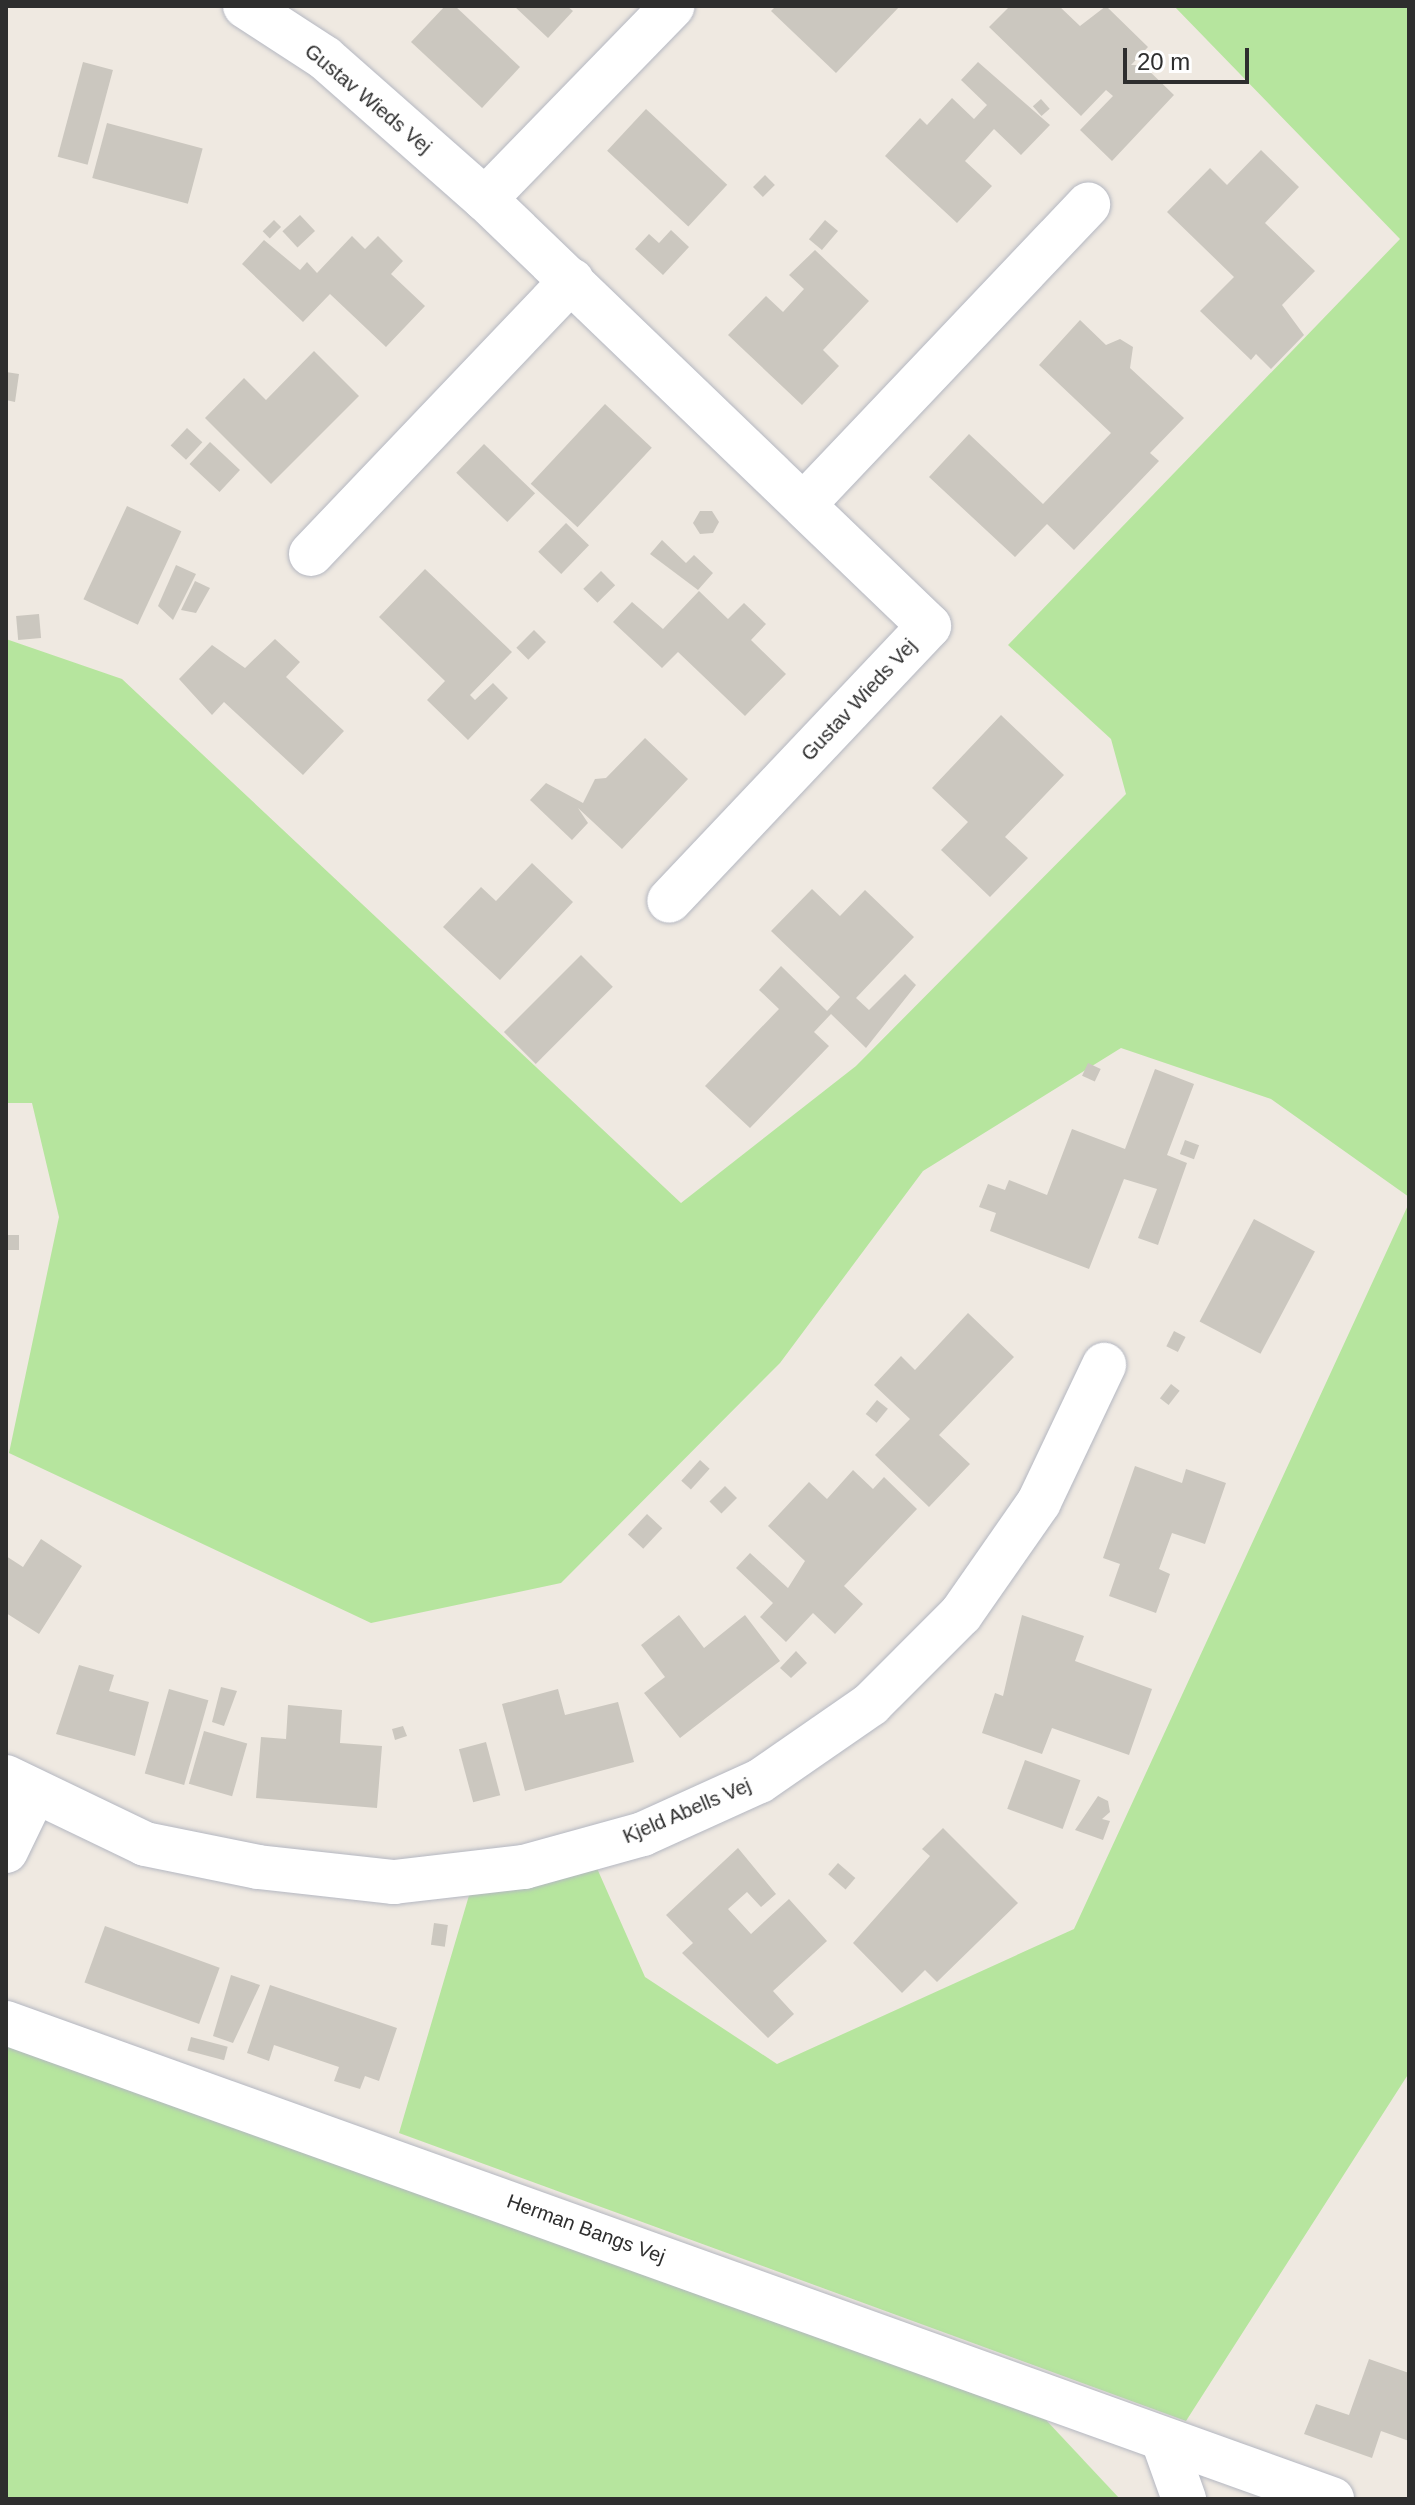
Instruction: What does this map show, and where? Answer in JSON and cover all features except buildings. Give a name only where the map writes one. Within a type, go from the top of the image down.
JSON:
[{"type":"street","name":"Gustav Wieds Vej","points":[[245,6],[325,58],[485,199],[806,502],[929,626],[669,901]]},
{"type":"street","points":[[485,199],[673,6]]},
{"type":"street","points":[[806,502],[1088,205]]},
{"type":"street","points":[[311,554],[572,280]]},
{"type":"street","name":"Kjeld Abells Vej","points":[[6,1851],[20,1785],[145,1844],[258,1867],[394,1882],[524,1867],[643,1834],[760,1781],[871,1704],[961,1614],[1039,1502],[1104,1365]]},
{"type":"street","name":"Herman Bangs Vej","points":[[6,2023],[1332,2499]]},
{"type":"street","points":[[1163,2440],[1184,2499]]},
{"type":"green space","points":[[1174,6],[1409,6],[1409,1197],[1271,1099],[1121,1048],[923,1171],[780,1363],[561,1583],[371,1623],[9,1453],[59,1217],[32,1103],[6,1103],[6,639],[122,679],[681,1203],[856,1066],[1126,794],[1111,739],[1008,645],[1400,239]]},
{"type":"green space","points":[[1409,1203],[1409,2073],[1186,2421],[399,2133],[470,1892],[596,1866],[645,1977],[777,2064],[1074,1929]]},
{"type":"green space","points":[[6,2041],[1046,2420],[1120,2499],[6,2499]]}]
